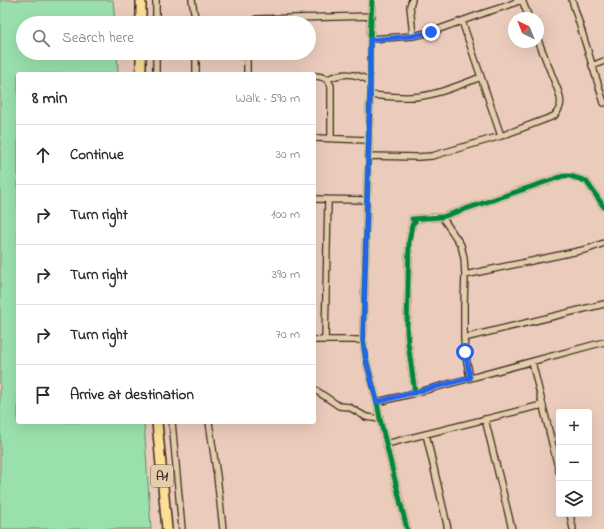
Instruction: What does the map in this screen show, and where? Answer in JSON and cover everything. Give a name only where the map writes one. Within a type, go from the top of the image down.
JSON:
[{"type":"highway","points":[[141,0],[141,16]]},
{"type":"highway","points":[[141,60],[141,72]]},
{"type":"highway","name":"A1","points":[[157,424],[167,529]]},
{"type":"street","points":[[156,0],[156,16]]},
{"type":"street","points":[[192,0],[195,16]]},
{"type":"street","points":[[372,0],[363,340],[366,360],[407,529]]},
{"type":"street","points":[[412,0],[410,6],[413,36]]},
{"type":"street","points":[[370,40],[413,36],[431,32],[521,0],[526,12]]},
{"type":"street","points":[[572,0],[604,103]]},
{"type":"street","points":[[316,17],[372,16]]},
{"type":"street","points":[[462,21],[501,136]]},
{"type":"street","points":[[368,156],[432,156],[501,136],[554,116],[559,110],[561,102],[559,93],[541,48]]},
{"type":"street","points":[[156,60],[156,72]]},
{"type":"street","points":[[196,60],[196,72]]},
{"type":"street","points":[[247,60],[247,72]]},
{"type":"street","points":[[592,66],[604,61]]},
{"type":"street","points":[[327,79],[339,75],[353,74],[362,76],[370,81]]},
{"type":"street","points":[[316,76],[321,76],[327,79],[331,86],[331,138]]},
{"type":"street","points":[[370,95],[421,97],[437,93],[481,77]]},
{"type":"street","points":[[316,138],[368,140]]},
{"type":"street","points":[[415,392],[407,337],[409,242],[412,225],[416,220],[412,219],[442,217],[563,176],[570,176],[586,181],[604,207]]},
{"type":"street","points":[[316,199],[367,200]]},
{"type":"street","points":[[326,340],[328,200]]},
{"type":"street","points":[[442,217],[461,246],[464,258],[464,338],[470,378]]},
{"type":"street","points":[[465,275],[588,249],[604,242]]},
{"type":"street","points":[[464,338],[604,304]]},
{"type":"street","points":[[316,340],[363,340]]},
{"type":"street","points":[[377,402],[604,342]]},
{"type":"street","points":[[532,362],[556,459]]},
{"type":"street","points":[[316,390],[339,406],[349,407],[366,417],[380,419]]},
{"type":"street","points":[[386,444],[542,405]]},
{"type":"street","points":[[486,419],[512,529]]},
{"type":"street","points":[[172,424],[182,529]]},
{"type":"street","points":[[210,424],[223,529]]},
{"type":"street","points":[[426,434],[448,529]]},
{"type":"street","points":[[571,517],[573,529]]},
{"type":"green space","points":[[0,0],[113,0],[114,16],[16,16],[16,60],[117,60],[118,72],[16,72],[16,424],[144,424],[151,529],[0,529]]},
{"type":"cycle path","points":[[372,0],[363,340],[366,360],[407,529]]},
{"type":"cycle path","points":[[415,393],[407,329],[409,242],[412,225],[416,220],[412,219],[442,217],[563,176],[570,176],[586,181],[604,207]]},
{"type":"route","points":[[431,32],[413,36],[370,40],[370,95],[363,340],[370,378],[377,402],[470,378],[465,352]]}]
